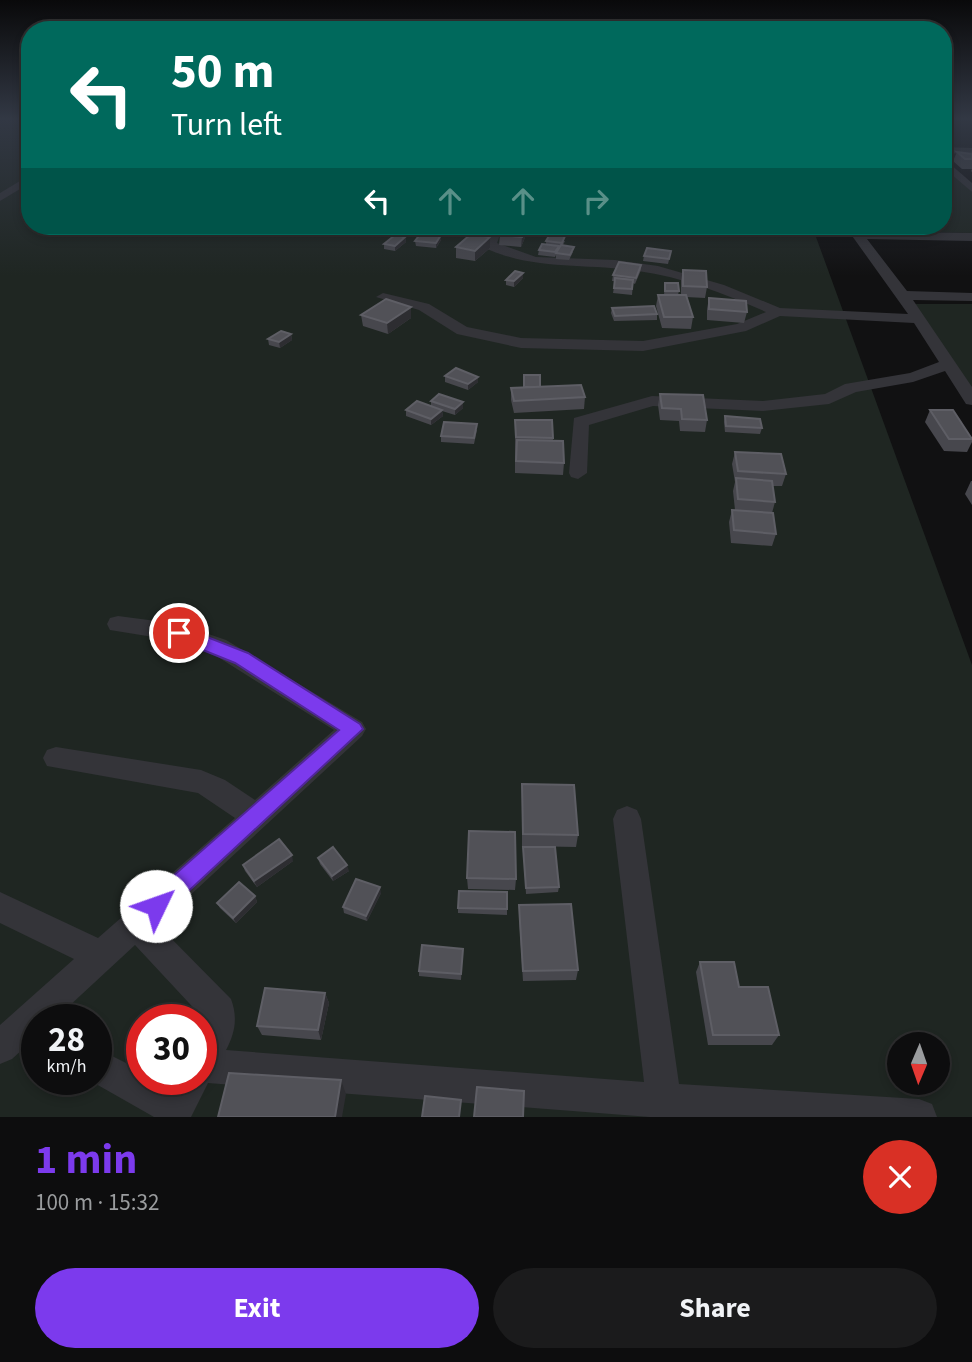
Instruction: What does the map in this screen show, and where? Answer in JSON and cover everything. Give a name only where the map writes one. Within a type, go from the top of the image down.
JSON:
[{"type":"street","points":[[955,172],[972,189]]},
{"type":"street","points":[[0,198],[21,184]]},
{"type":"street","points":[[494,235],[490,245],[511,257],[546,264],[615,264],[706,281],[779,312],[918,319]]},
{"type":"street","points":[[858,235],[903,295],[972,400]]},
{"type":"street","points":[[933,235],[972,237]]},
{"type":"street","points":[[903,295],[972,297]]},
{"type":"street","points":[[383,298],[424,307],[462,331],[521,343],[643,345],[741,328],[779,312]]},
{"type":"street","points":[[578,473],[580,422],[652,401],[763,406],[829,400],[851,388],[913,377],[947,365]]},
{"type":"street","points":[[20,1036],[101,956],[354,729],[218,646],[179,633],[118,624]]},
{"type":"street","points":[[56,758],[201,782],[215,788],[256,817]]},
{"type":"street","points":[[627,819],[664,1100]]},
{"type":"street","points":[[0,907],[101,956]]},
{"type":"street","points":[[136,924],[210,1004]]},
{"type":"street","points":[[217,1012],[221,1016],[217,1033]]},
{"type":"street","points":[[217,1066],[623,1107],[664,1100],[919,1117]]},
{"type":"street","points":[[112,1072],[181,1102]]},
{"type":"shaded area","points":[[0,172],[21,172],[21,235],[815,235],[972,665],[972,1117],[0,1117]]},
{"type":"shaded area","points":[[952,173],[972,192],[972,233],[952,233]]},
{"type":"shaded area","points":[[913,304],[972,304],[972,390]]},
{"type":"building","points":[[395,235],[405,237],[395,246],[384,244]]},
{"type":"building","points":[[420,235],[441,235],[436,243],[415,241]]},
{"type":"building","points":[[470,235],[490,237],[475,251],[456,247]]},
{"type":"building","points":[[549,235],[565,236],[562,243],[546,241]]},
{"type":"building","points":[[542,244],[559,246],[555,252],[539,250]]},
{"type":"building","points":[[561,245],[574,247],[570,255],[556,253]]},
{"type":"building","points":[[647,248],[671,251],[669,259],[644,256]]},
{"type":"building","points":[[619,262],[641,265],[636,278],[613,275]]},
{"type":"building","points":[[683,270],[706,271],[707,287],[683,286]]},
{"type":"building","points":[[515,271],[523,273],[514,281],[506,280]]},
{"type":"building","points":[[615,278],[633,280],[632,289],[614,288]]},
{"type":"building","points":[[665,283],[678,283],[679,291],[665,291]]},
{"type":"building","points":[[658,295],[686,295],[693,317],[664,317]]},
{"type":"building","points":[[709,298],[746,301],[747,312],[709,309]]},
{"type":"building","points":[[386,299],[411,307],[387,323],[361,315]]},
{"type":"building","points":[[654,306],[657,314],[615,316],[612,308]]},
{"type":"building","points":[[281,331],[291,334],[279,342],[268,339]]},
{"type":"building","points":[[456,368],[478,377],[468,384],[445,376]]},
{"type":"building","points":[[524,375],[540,375],[540,387],[524,387]]},
{"type":"building","points":[[581,385],[585,397],[514,401],[511,388]]},
{"type":"building","points":[[439,394],[463,402],[455,409],[431,401]]},
{"type":"building","points":[[660,394],[703,395],[707,420],[682,419],[681,409],[662,408]]},
{"type":"building","points":[[417,401],[442,410],[431,419],[406,410]]},
{"type":"building","points":[[930,410],[953,410],[972,439],[949,439]]},
{"type":"building","points":[[725,416],[760,419],[762,428],[726,426]]},
{"type":"building","points":[[515,420],[552,420],[553,438],[516,437]]},
{"type":"building","points":[[444,422],[477,424],[474,438],[441,436]]},
{"type":"building","points":[[517,440],[563,441],[564,463],[516,461]]},
{"type":"building","points":[[735,452],[781,454],[786,474],[738,471]]},
{"type":"building","points":[[736,478],[772,481],[775,502],[738,499]]},
{"type":"building","points":[[732,510],[773,513],[776,534],[734,530]]},
{"type":"building","points":[[522,784],[574,785],[578,835],[523,834]]},
{"type":"building","points":[[469,831],[515,832],[516,879],[467,878]]},
{"type":"building","points":[[279,839],[292,855],[254,881],[243,865]]},
{"type":"building","points":[[333,847],[347,865],[332,876],[318,858]]},
{"type":"building","points":[[523,847],[555,847],[559,887],[526,888]]},
{"type":"building","points":[[356,879],[380,887],[366,916],[343,907]]},
{"type":"building","points":[[239,882],[255,896],[233,918],[217,903]]},
{"type":"building","points":[[459,891],[507,892],[507,909],[458,908]]},
{"type":"building","points":[[571,904],[578,970],[523,971],[519,905]]},
{"type":"building","points":[[422,945],[463,949],[461,974],[419,971]]},
{"type":"building","points":[[700,962],[734,962],[739,987],[768,987],[779,1035],[713,1035]]},
{"type":"building","points":[[265,988],[325,993],[318,1030],[257,1026]]},
{"type":"building","points":[[229,1073],[341,1080],[335,1117],[218,1117]]},
{"type":"building","points":[[477,1087],[524,1091],[523,1117],[474,1117]]},
{"type":"building","points":[[425,1096],[461,1100],[459,1117],[422,1117]]},
{"type":"route","points":[[156,906],[354,729],[242,658],[218,646],[179,633]]}]
